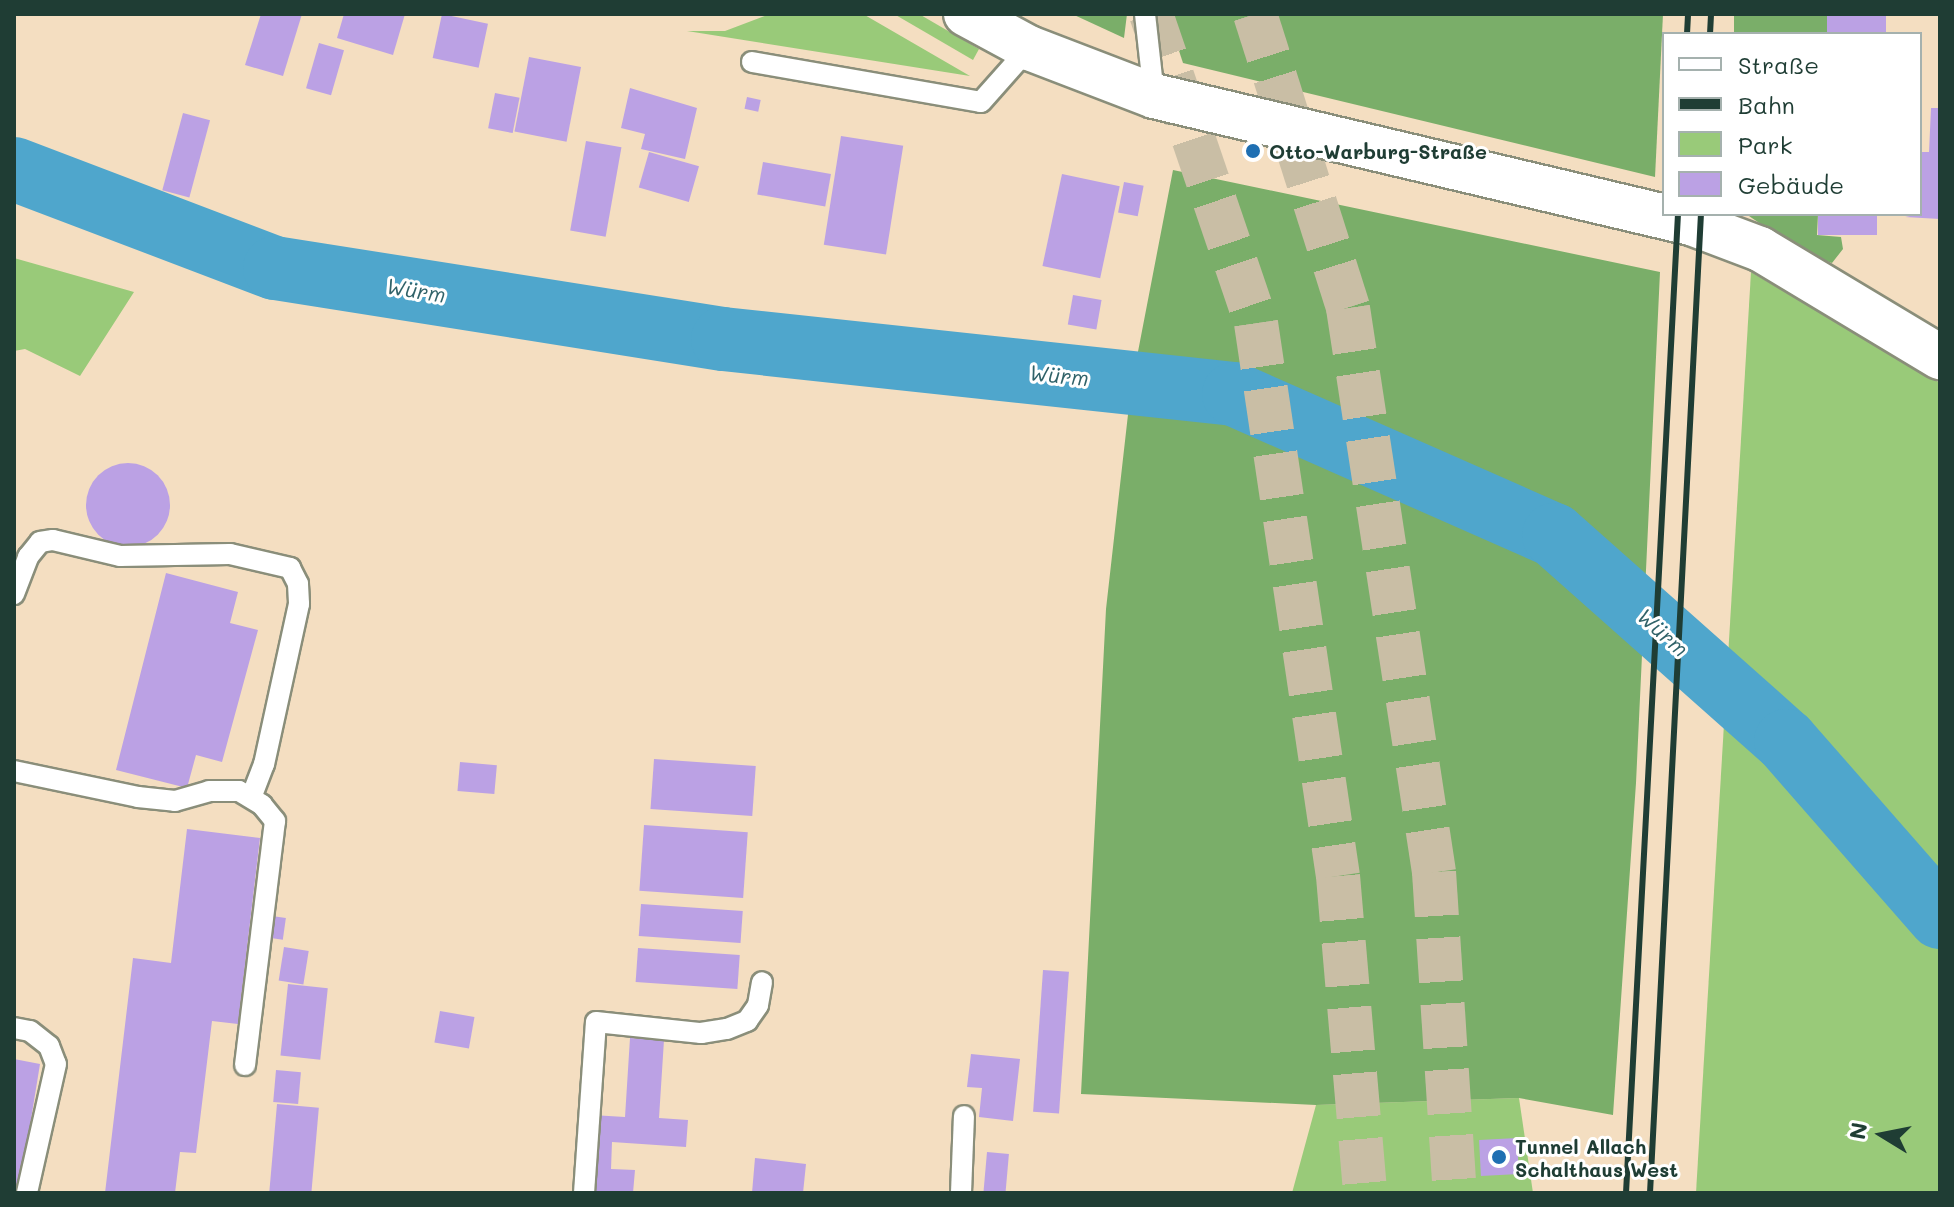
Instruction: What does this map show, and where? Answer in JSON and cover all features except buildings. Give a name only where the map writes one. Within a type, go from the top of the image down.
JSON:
[{"type":"main road","points":[[966,14],[1029,48],[1154,96],[1691,223],[1760,249],[1940,357]]},
{"type":"lane","points":[[1145,14],[1154,96]]},
{"type":"lane","points":[[752,62],[981,102],[1029,48]]},
{"type":"lane","points":[[14,594],[28,557],[40,542],[53,540],[120,556],[230,554],[290,568],[298,584],[299,604],[264,764],[251,798]]},
{"type":"lane","points":[[14,771],[138,797],[175,801],[209,791],[239,791],[275,821],[245,1065]]},
{"type":"lane","points":[[584,1193],[596,1022],[701,1033],[727,1029],[747,1021],[758,1005],[762,982]]},
{"type":"lane","points":[[14,1028],[30,1031],[49,1046],[56,1064],[27,1193]]},
{"type":"lane","points":[[961,1193],[964,1116]]},
{"type":"green space","points":[[770,14],[863,14],[970,76],[687,31],[725,31]]},
{"type":"green space","points":[[894,14],[919,14],[979,49],[973,60]]},
{"type":"green space","points":[[1072,14],[1127,14],[1124,38]]},
{"type":"green space","points":[[1167,14],[1663,14],[1655,177],[1183,63]]},
{"type":"green space","points":[[1734,14],[1827,14],[1827,32],[1734,32]]},
{"type":"green space","points":[[1173,170],[1660,272],[1636,783],[1613,1115],[1519,1098],[1316,1105],[1081,1094],[1106,609],[1131,388]]},
{"type":"green space","points":[[1749,216],[1818,216],[1817,235],[1841,237],[1843,249],[1832,263],[1805,254]]},
{"type":"green space","points":[[14,258],[134,292],[80,376],[25,349],[14,351]]},
{"type":"green space","points":[[1751,272],[1940,383],[1940,1193],[1696,1193]]},
{"type":"green space","points":[[1519,1098],[1533,1193],[1292,1193],[1316,1105]]},
{"type":"waterway","name":"Würm","points":[[14,169],[275,268],[723,339],[1234,394],[1554,535],[1786,741],[1940,917]]},
{"type":"tunnel","points":[[1151,14],[1256,323],[1338,876],[1365,1193]]},
{"type":"tunnel","points":[[1255,14],[1348,308],[1434,872],[1455,1193]]},
{"type":"railway","points":[[1687,32],[1688,14]]},
{"type":"railway","points":[[1710,32],[1711,14]]},
{"type":"railway","points":[[1626,1193],[1678,216]]},
{"type":"railway","points":[[1650,1193],[1701,216]]},
{"type":"place","name":"Otto-Warburg-Straße","points":[[1253,151]]},
{"type":"place","name":"Tunnel Allach Schalthaus West","points":[[1499,1157]]}]
